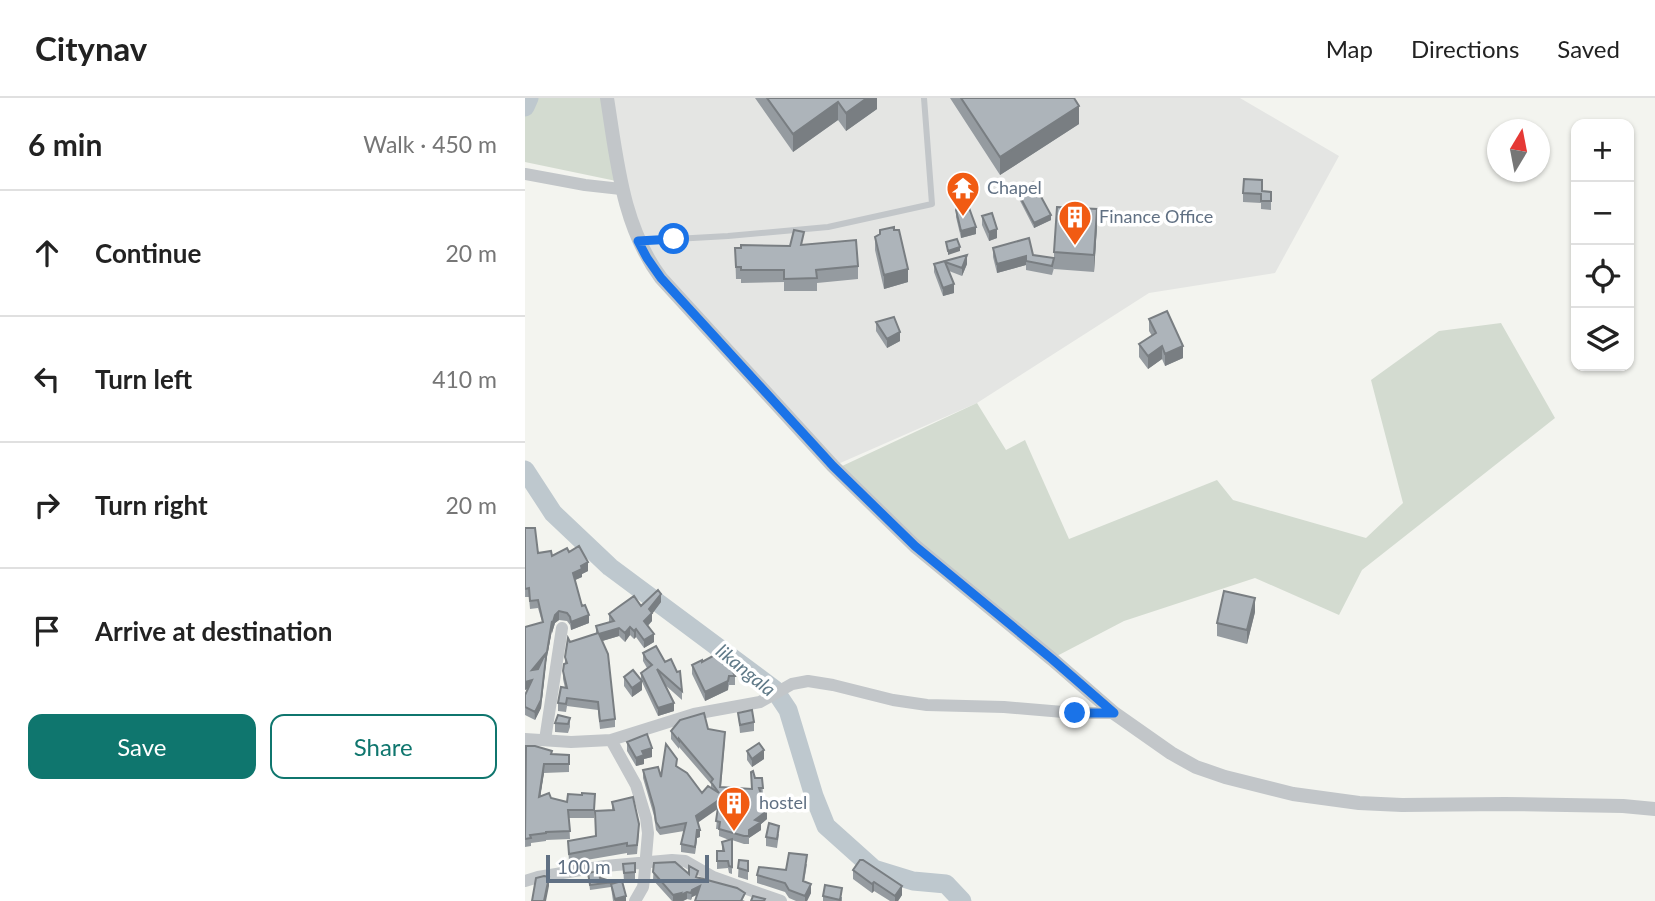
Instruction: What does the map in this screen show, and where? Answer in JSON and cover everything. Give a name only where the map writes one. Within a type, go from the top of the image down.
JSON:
[{"type":"street","points":[[607,98],[621,189],[638,241],[661,278],[839,472],[925,555],[1114,713],[1171,753],[1225,777],[1293,794],[1359,803],[1623,806],[1655,809]]},
{"type":"street","points":[[525,174],[621,189]]},
{"type":"street","points":[[545,740],[562,628]]},
{"type":"street","points":[[525,739],[571,742],[611,740],[694,714],[751,705],[798,682],[808,681],[927,705],[1114,713]]},
{"type":"street","points":[[611,740],[636,785],[648,833],[643,887],[635,901]]},
{"type":"street","points":[[525,881],[605,866],[685,861],[713,877],[781,901]]},
{"type":"lane","points":[[638,241],[828,227],[932,204],[924,98]]},
{"type":"shaded area","points":[[525,98],[606,98],[621,182],[525,162]]},
{"type":"shaded area","points":[[605,98],[1240,98],[1339,156],[1275,273],[1149,293],[977,403],[838,464],[661,282],[639,241]]},
{"type":"shaded area","points":[[1501,323],[1555,418],[1362,570],[1339,615],[1255,578],[1124,621],[1055,657],[915,544],[840,467],[977,403],[1006,450],[1025,440],[1069,539],[1217,480],[1233,500],[1366,538],[1403,503],[1371,380],[1439,331]]},
{"type":"building","points":[[767,98],[867,98],[846,113],[838,102],[793,134]]},
{"type":"building","points":[[961,98],[1074,98],[1079,106],[1000,157]]},
{"type":"building","points":[[1244,179],[1262,180],[1262,191],[1271,192],[1271,201],[1261,201],[1261,194],[1243,193]]},
{"type":"building","points":[[1033,182],[1051,215],[1034,223],[1017,191]]},
{"type":"building","points":[[958,205],[968,205],[976,227],[961,231],[956,210]]},
{"type":"building","name":"Finance Office","points":[[1057,207],[1097,209],[1094,255],[1054,252]]},
{"type":"building","points":[[992,213],[997,229],[989,232],[982,216]]},
{"type":"building","points":[[894,227],[894,230],[899,230],[908,269],[884,275],[875,237],[880,234],[880,230]]},
{"type":"building","points":[[794,230],[804,232],[801,245],[856,240],[858,266],[816,270],[817,278],[784,279],[784,270],[741,270],[741,267],[736,267],[735,248],[741,248],[741,245],[790,246]]},
{"type":"building","points":[[1029,238],[1033,255],[1054,258],[1052,266],[1026,261],[1026,256],[997,264],[993,248]]},
{"type":"building","points":[[957,239],[960,247],[948,251],[946,242]]},
{"type":"building","points":[[967,255],[962,268],[945,262],[954,284],[943,288],[934,264]]},
{"type":"building","points":[[1167,311],[1183,346],[1165,354],[1162,346],[1148,356],[1139,344],[1156,333],[1149,319]]},
{"type":"building","points":[[894,317],[900,332],[887,339],[876,322]]},
{"type":"building","points":[[525,528],[535,528],[538,553],[551,551],[552,556],[567,548],[569,552],[579,546],[588,562],[573,573],[582,606],[585,605],[589,615],[571,622],[567,613],[559,611],[555,615],[547,652],[532,670],[538,669],[544,656],[546,657],[541,700],[535,712],[525,707],[525,695],[532,680],[525,682],[525,627],[543,622],[538,600],[530,601],[529,588],[525,589]]},
{"type":"building","points":[[658,590],[661,594],[649,609],[652,613],[644,621],[654,634],[644,640],[636,629],[634,631],[630,627],[625,633],[619,628],[599,634],[608,654],[615,719],[600,721],[598,702],[567,698],[566,704],[558,703],[561,687],[567,688],[563,671],[564,664],[567,663],[565,657],[568,638],[570,642],[598,633],[596,626],[614,621],[609,614],[617,608],[634,596],[641,606]]},
{"type":"building","points":[[1224,591],[1255,598],[1247,630],[1217,623]]},
{"type":"building","points":[[656,646],[665,662],[671,659],[677,672],[680,671],[682,691],[657,669],[674,703],[658,708],[641,673],[652,665],[643,653]]},
{"type":"building","points":[[722,651],[735,676],[729,676],[728,681],[705,692],[692,665]]},
{"type":"building","points":[[633,670],[642,681],[632,688],[624,677]]},
{"type":"building","points":[[752,710],[754,722],[740,725],[738,713]]},
{"type":"building","points":[[704,713],[708,729],[725,732],[720,787],[752,789],[753,771],[755,778],[762,778],[763,788],[759,788],[767,811],[755,820],[761,822],[749,830],[749,836],[744,836],[719,829],[720,822],[716,821],[719,800],[696,816],[700,830],[697,830],[695,847],[681,844],[686,823],[660,828],[656,822],[643,770],[658,767],[661,777],[666,744],[677,759],[676,766],[687,773],[702,793],[708,786],[719,793],[711,782],[713,779],[671,731],[680,720]]},
{"type":"building","points":[[558,715],[570,718],[568,724],[555,723]]},
{"type":"building","points":[[647,734],[652,748],[642,751],[644,755],[636,758],[627,742]]},
{"type":"building","points":[[759,743],[764,750],[752,759],[747,751]]},
{"type":"building","points":[[526,746],[552,751],[551,754],[569,755],[569,764],[544,764],[539,797],[549,793],[551,798],[567,802],[568,794],[595,794],[594,810],[568,810],[570,831],[546,832],[530,835],[531,838],[525,839]]},
{"type":"building","points":[[633,797],[639,824],[637,845],[627,846],[627,843],[569,854],[568,841],[596,836],[595,811],[614,810],[612,802]]},
{"type":"building","points":[[769,823],[779,826],[777,839],[766,837]]},
{"type":"building","points":[[732,839],[732,867],[728,861],[717,861],[717,851],[724,851],[722,842]]},
{"type":"building","points":[[789,853],[807,855],[803,881],[811,884],[805,896],[789,890],[785,883],[757,875],[759,867],[786,870]]},
{"type":"building","points":[[739,860],[748,861],[748,871],[738,868]]},
{"type":"building","points":[[860,860],[902,886],[895,896],[853,870]]},
{"type":"building","points":[[675,862],[689,874],[689,866],[698,871],[696,877],[737,888],[745,893],[741,901],[695,901],[700,886],[691,893],[673,895],[653,872],[654,863]]},
{"type":"building","points":[[635,863],[635,872],[624,873],[623,864]]},
{"type":"building","points":[[599,871],[600,878],[614,882],[590,885],[588,873]]},
{"type":"building","points":[[549,877],[544,901],[532,901],[536,878]]},
{"type":"building","points":[[622,881],[626,896],[615,899],[611,884]]},
{"type":"building","points":[[825,885],[842,888],[840,900],[823,896]]},
{"type":"building","points":[[753,896],[765,899],[751,901]]},
{"type":"waterway","name":"likangala","points":[[525,107],[529,98]]},
{"type":"waterway","name":"likangala","points":[[525,470],[553,513],[610,567],[774,689],[788,710],[826,826],[874,869],[913,881],[946,884],[962,901]]},
{"type":"place","name":"Chapel","points":[[963,218]]},
{"type":"place","name":"Finance Office","points":[[1075,247]]},
{"type":"place","name":"hostel","points":[[734,833]]},
{"type":"route","points":[[674,239],[638,241],[661,278],[833,466],[925,555],[1114,713],[1075,713]]}]
